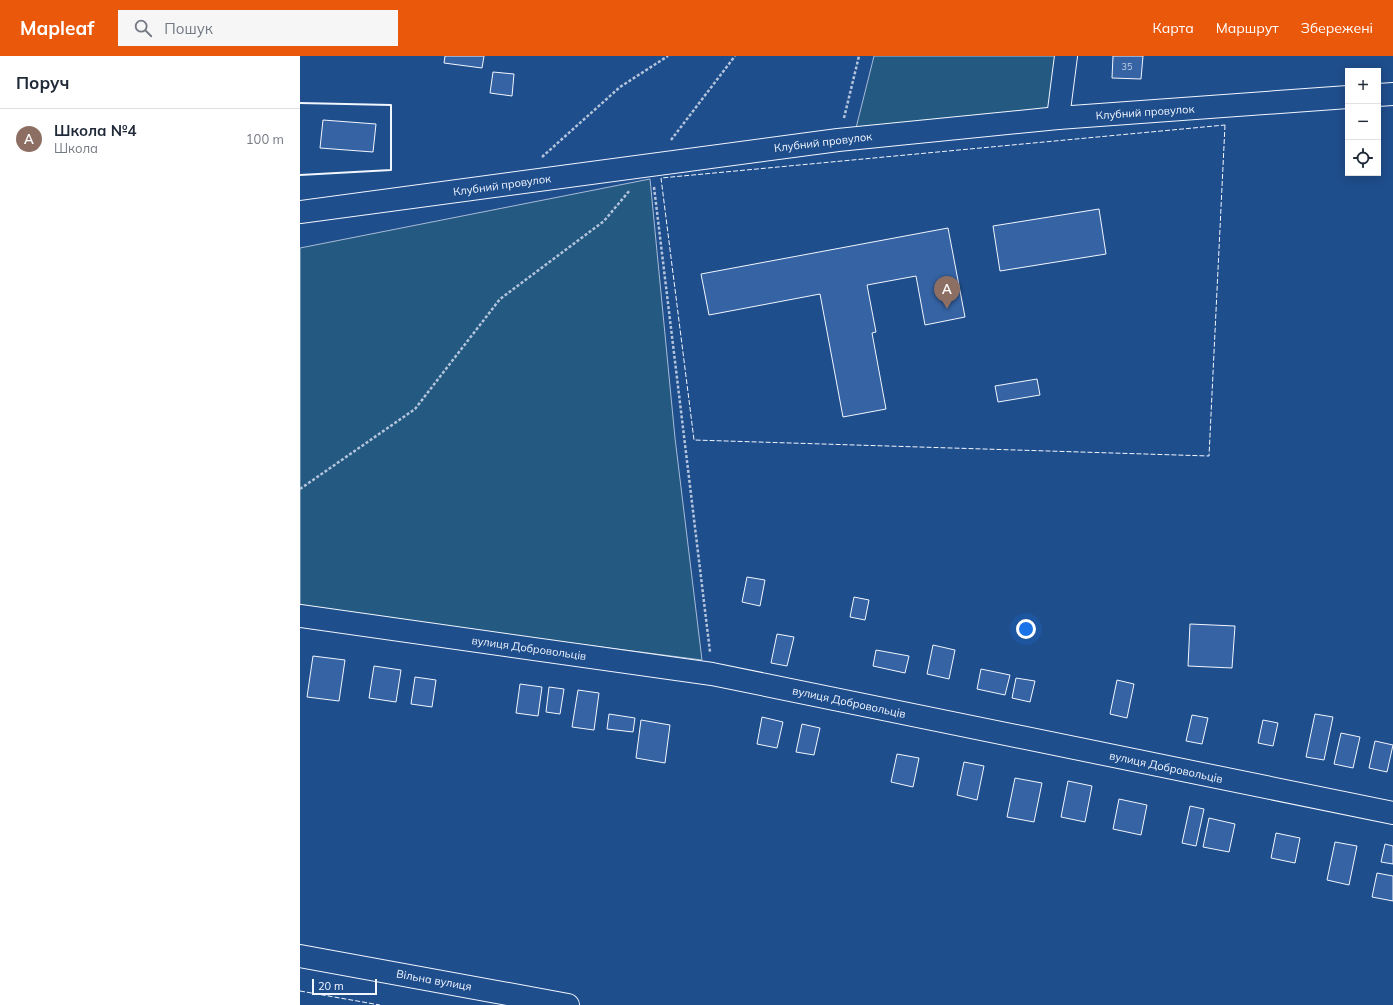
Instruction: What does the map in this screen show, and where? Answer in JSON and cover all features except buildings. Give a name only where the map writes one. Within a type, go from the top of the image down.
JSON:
[{"type":"street","points":[[1058,118],[1066,56]]},
{"type":"street","points":[[1381,95],[1393,94]]},
{"type":"street","name":"Клубний провулок","points":[[300,212],[838,140],[1058,118],[1345,97]]},
{"type":"street","name":"вулиця Добровольців","points":[[300,616],[712,674],[1393,813]]},
{"type":"street","name":"Вільна вулиця","points":[[300,956],[568,1005]]},
{"type":"path","points":[[540,158],[620,87],[668,56]]},
{"type":"path","points":[[300,490],[415,409],[500,299],[604,221],[652,164],[735,56]]},
{"type":"path","points":[[838,140],[859,56]]},
{"type":"path","points":[[652,164],[712,674]]},
{"type":"shaded area","points":[[874,56],[1056,56],[1049,108],[856,128]]},
{"type":"shaded area","points":[[650,179],[675,438],[702,660],[300,608],[300,248]]},
{"type":"fence","points":[[1225,125],[1209,456],[694,440],[661,178],[1225,125]]},
{"type":"fence","points":[[300,991],[380,1005]]},
{"type":"wall","points":[[300,103],[391,105],[391,170],[300,175]]},
{"type":"place","name":"Школа №4","points":[[947,309]]}]
